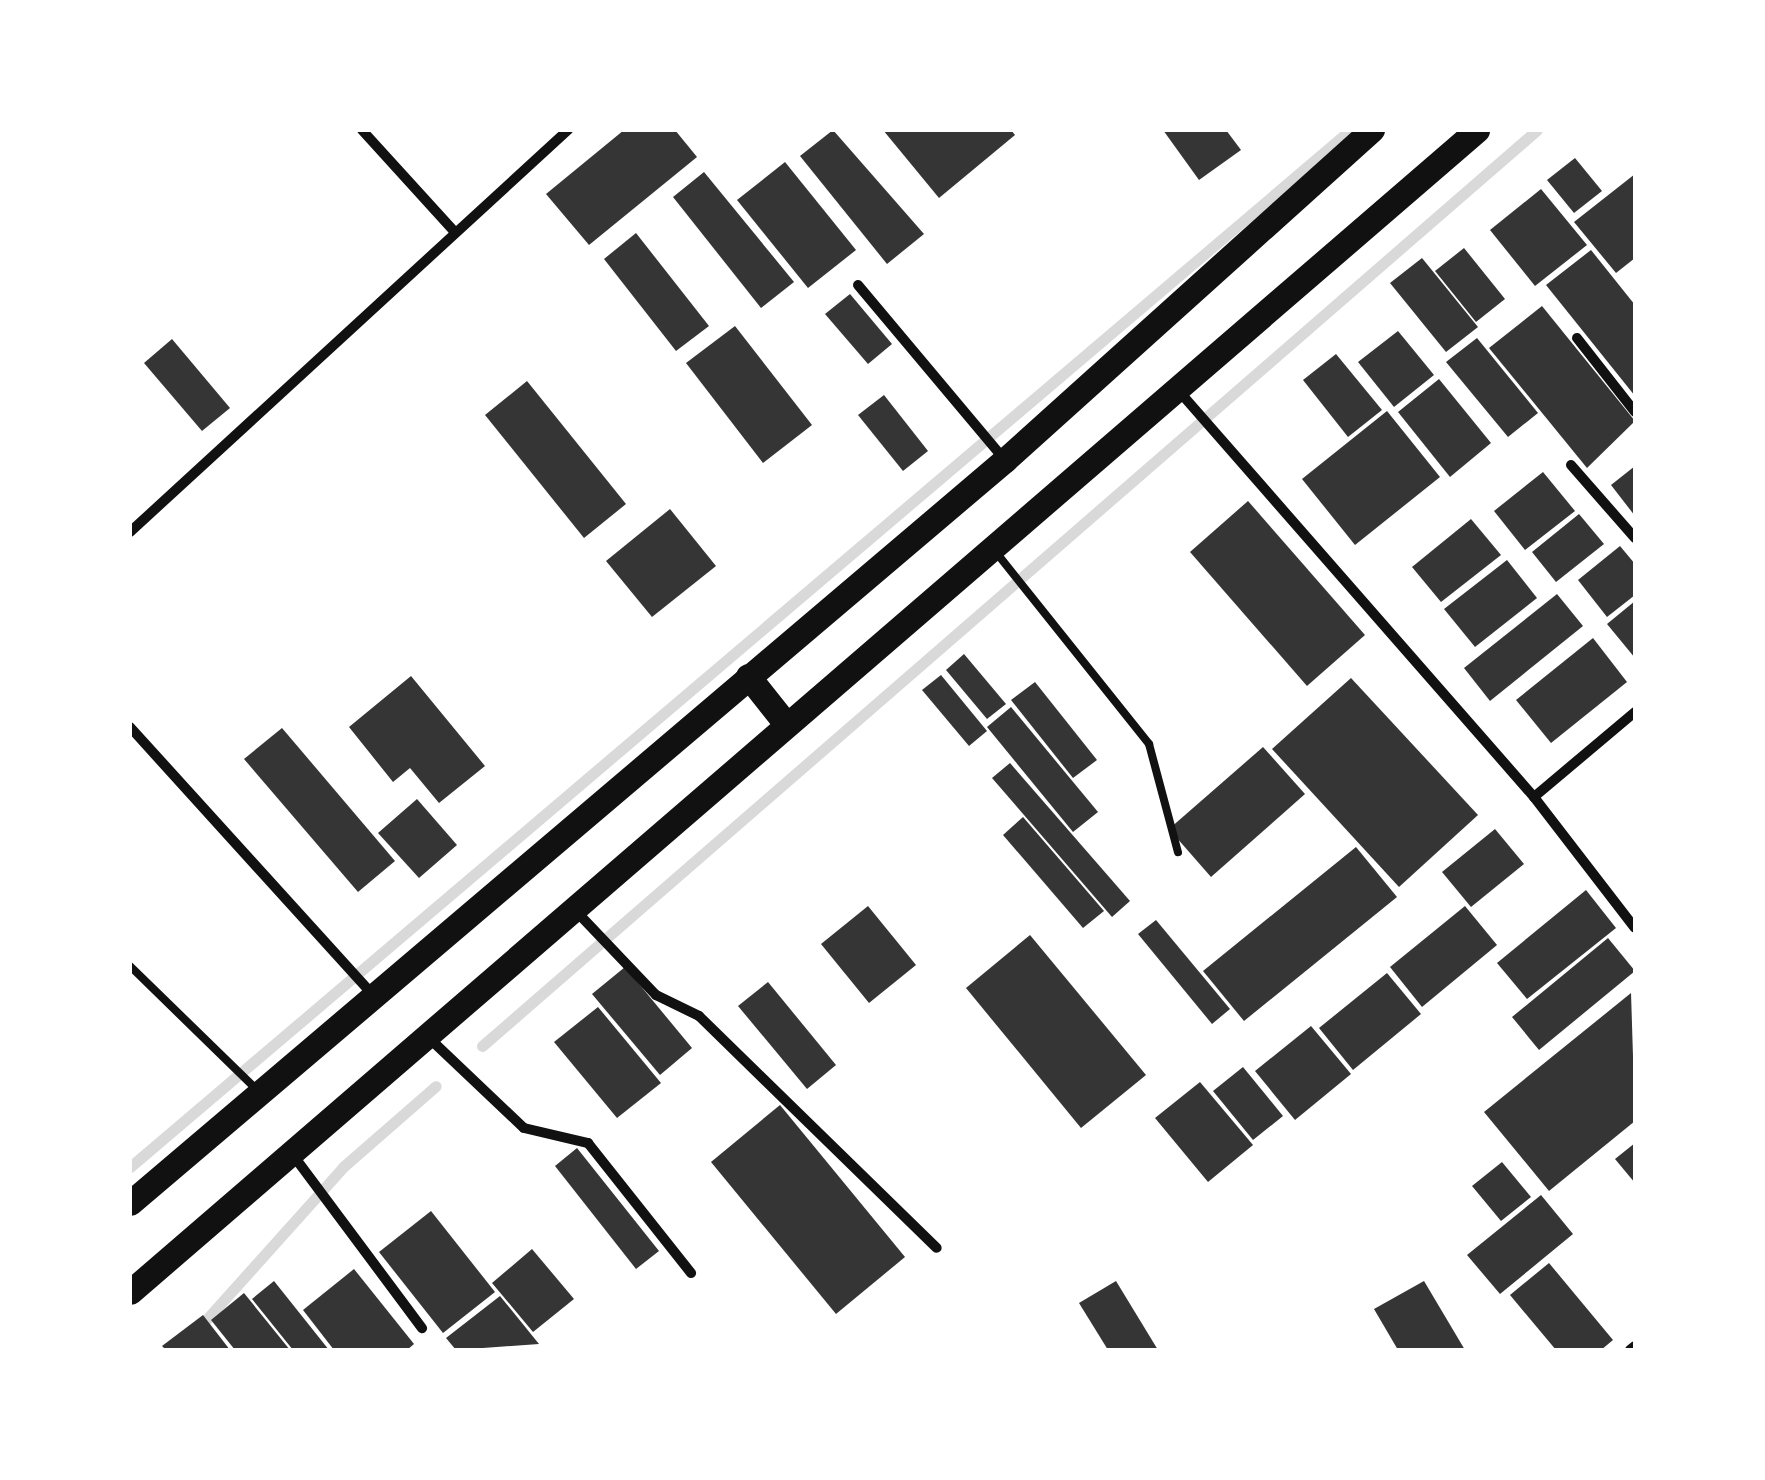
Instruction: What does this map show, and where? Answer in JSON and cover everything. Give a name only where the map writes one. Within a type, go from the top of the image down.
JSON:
[{"type":"main road","points":[[130,1203],[1005,460],[1372,130]]},
{"type":"main road","points":[[130,1292],[992,548],[1174,386],[1477,130]]},
{"type":"main road","points":[[748,676],[786,724]]},
{"type":"street","points":[[362,130],[454,231]]},
{"type":"street","points":[[130,532],[568,130]]},
{"type":"street","points":[[858,285],[1005,460]]},
{"type":"street","points":[[1576,338],[1635,412]]},
{"type":"street","points":[[1174,386],[1534,797],[1635,928]]},
{"type":"street","points":[[1571,465],[1635,538]]},
{"type":"street","points":[[1534,797],[1635,712]]},
{"type":"street","points":[[130,726],[372,994]]},
{"type":"street","points":[[573,908],[656,996],[699,1016],[937,1248]]},
{"type":"street","points":[[428,1037],[524,1128],[588,1144],[690,1273]]},
{"type":"street","points":[[293,1154],[422,1328]]},
{"type":"lane","points":[[992,548],[1149,744],[1178,852]]},
{"type":"lane","points":[[130,966],[258,1091]]},
{"type":"building","points":[[624,130],[675,130],[697,157],[589,245],[546,194]]},
{"type":"building","points":[[833,130],[924,234],[887,264],[800,156]]},
{"type":"building","points":[[883,130],[1011,130],[1015,135],[939,198]]},
{"type":"building","points":[[1163,130],[1226,130],[1241,150],[1199,180]]},
{"type":"building","points":[[1575,158],[1602,191],[1574,213],[1547,180]]},
{"type":"building","points":[[785,162],[856,250],[808,288],[737,200]]},
{"type":"building","points":[[704,172],[794,282],[761,308],[673,197]]},
{"type":"building","points":[[1635,174],[1635,258],[1616,273],[1574,222]]},
{"type":"building","points":[[1541,189],[1587,245],[1535,286],[1490,230]]},
{"type":"building","points":[[636,233],[709,326],[676,351],[604,259]]},
{"type":"building","points":[[1464,248],[1505,299],[1476,322],[1435,271]]},
{"type":"building","points":[[1591,250],[1635,305],[1635,396],[1546,285]]},
{"type":"building","points":[[1422,258],[1478,327],[1446,352],[1390,283]]},
{"type":"building","points":[[850,294],[892,344],[868,364],[825,314]]},
{"type":"building","points":[[1542,306],[1635,421],[1587,468],[1489,348]]},
{"type":"building","points":[[735,326],[812,425],[763,463],[686,363]]},
{"type":"building","points":[[1398,331],[1434,375],[1394,407],[1358,362]]},
{"type":"building","points":[[1477,338],[1538,413],[1508,437],[1446,362]]},
{"type":"building","points":[[172,339],[230,408],[202,431],[144,363]]},
{"type":"building","points":[[1336,354],[1382,410],[1348,437],[1303,380]]},
{"type":"building","points":[[1439,379],[1491,443],[1450,477],[1398,412]]},
{"type":"building","points":[[527,381],[626,504],[584,538],[485,415]]},
{"type":"building","points":[[884,395],[928,451],[903,471],[858,415]]},
{"type":"building","points":[[1387,411],[1440,477],[1355,545],[1302,479]]},
{"type":"building","points":[[1635,466],[1635,516],[1611,485]]},
{"type":"building","points":[[1543,472],[1575,511],[1525,550],[1494,511]]},
{"type":"building","points":[[1248,501],[1365,635],[1307,686],[1190,552]]},
{"type":"building","points":[[670,509],[716,566],[652,617],[606,561]]},
{"type":"building","points":[[1579,514],[1604,544],[1556,582],[1532,552]]},
{"type":"building","points":[[1471,519],[1501,555],[1441,602],[1412,567]]},
{"type":"building","points":[[1620,546],[1635,564],[1635,595],[1607,617],[1578,580]]},
{"type":"building","points":[[1507,560],[1537,598],[1475,647],[1444,609]]},
{"type":"building","points":[[1557,594],[1583,626],[1490,701],[1464,668]]},
{"type":"building","points":[[1635,601],[1635,658],[1607,624]]},
{"type":"building","points":[[1593,638],[1627,682],[1551,743],[1516,700]]},
{"type":"building","points":[[964,654],[1006,704],[987,719],[946,670]]},
{"type":"building","points":[[941,675],[987,731],[969,746],[922,690]]},
{"type":"building","points":[[411,676],[485,766],[439,803],[410,768],[393,782],[349,727]]},
{"type":"building","points":[[1351,678],[1478,815],[1399,887],[1272,749]]},
{"type":"building","points":[[1035,682],[1097,760],[1073,778],[1011,700]]},
{"type":"building","points":[[1011,707],[1098,812],[1073,832],[987,727]]},
{"type":"building","points":[[282,728],[395,861],[358,892],[244,759]]},
{"type":"building","points":[[1263,747],[1305,794],[1211,877],[1169,829]]},
{"type":"building","points":[[1010,763],[1130,901],[1112,917],[992,778]]},
{"type":"building","points":[[417,799],[457,845],[419,878],[378,833]]},
{"type":"building","points":[[1023,817],[1104,911],[1083,928],[1003,835]]},
{"type":"building","points":[[1495,829],[1524,864],[1471,907],[1442,872]]},
{"type":"building","points":[[1356,847],[1397,897],[1244,1021],[1203,971]]},
{"type":"building","points":[[1586,890],[1616,928],[1527,999],[1497,963]]},
{"type":"building","points":[[868,906],[916,965],[869,1003],[821,944]]},
{"type":"building","points":[[1465,906],[1497,945],[1422,1007],[1390,967]]},
{"type":"building","points":[[1156,920],[1230,1009],[1212,1024],[1138,934]]},
{"type":"building","points":[[1030,935],[1146,1075],[1081,1128],[966,988]]},
{"type":"building","points":[[1608,938],[1635,971],[1539,1050],[1512,1017]]},
{"type":"building","points":[[625,967],[692,1048],[660,1075],[592,994]]},
{"type":"building","points":[[1387,973],[1421,1014],[1353,1070],[1319,1028]]},
{"type":"building","points":[[768,982],[836,1065],[807,1089],[738,1006]]},
{"type":"building","points":[[1631,993],[1635,1121],[1549,1191],[1484,1112]]},
{"type":"building","points":[[598,1007],[661,1083],[617,1118],[554,1042]]},
{"type":"building","points":[[1311,1026],[1351,1074],[1295,1120],[1255,1071]]},
{"type":"building","points":[[1243,1067],[1283,1116],[1253,1140],[1213,1091]]},
{"type":"building","points":[[1200,1082],[1253,1145],[1208,1182],[1155,1118]]},
{"type":"building","points":[[780,1105],[905,1257],[836,1314],[711,1162]]},
{"type":"building","points":[[1635,1143],[1635,1183],[1615,1159]]},
{"type":"building","points":[[577,1148],[659,1251],[636,1269],[555,1166]]},
{"type":"building","points":[[1502,1162],[1531,1197],[1501,1221],[1472,1186]]},
{"type":"building","points":[[1541,1195],[1573,1234],[1500,1294],[1467,1255]]},
{"type":"building","points":[[431,1211],[495,1292],[443,1333],[379,1252]]},
{"type":"building","points":[[532,1249],[574,1299],[533,1332],[492,1283]]},
{"type":"building","points":[[1549,1263],[1613,1340],[1601,1350],[1556,1350],[1510,1295]]},
{"type":"building","points":[[354,1269],[414,1344],[407,1350],[334,1350],[303,1310]]},
{"type":"building","points":[[274,1281],[329,1350],[293,1350],[252,1299]]},
{"type":"building","points":[[1116,1281],[1158,1350],[1108,1350],[1079,1303]]},
{"type":"building","points":[[1424,1281],[1465,1350],[1398,1350],[1374,1309]]},
{"type":"building","points":[[244,1293],[290,1350],[235,1350],[211,1320]]},
{"type":"building","points":[[500,1296],[539,1344],[456,1350],[446,1338]]},
{"type":"building","points":[[203,1315],[230,1350],[166,1350],[162,1346]]},
{"type":"waterway","points":[[130,1167],[1350,130]]},
{"type":"waterway","points":[[482,1046],[1537,130]]},
{"type":"waterway","points":[[179,1350],[343,1167],[436,1086]]}]
